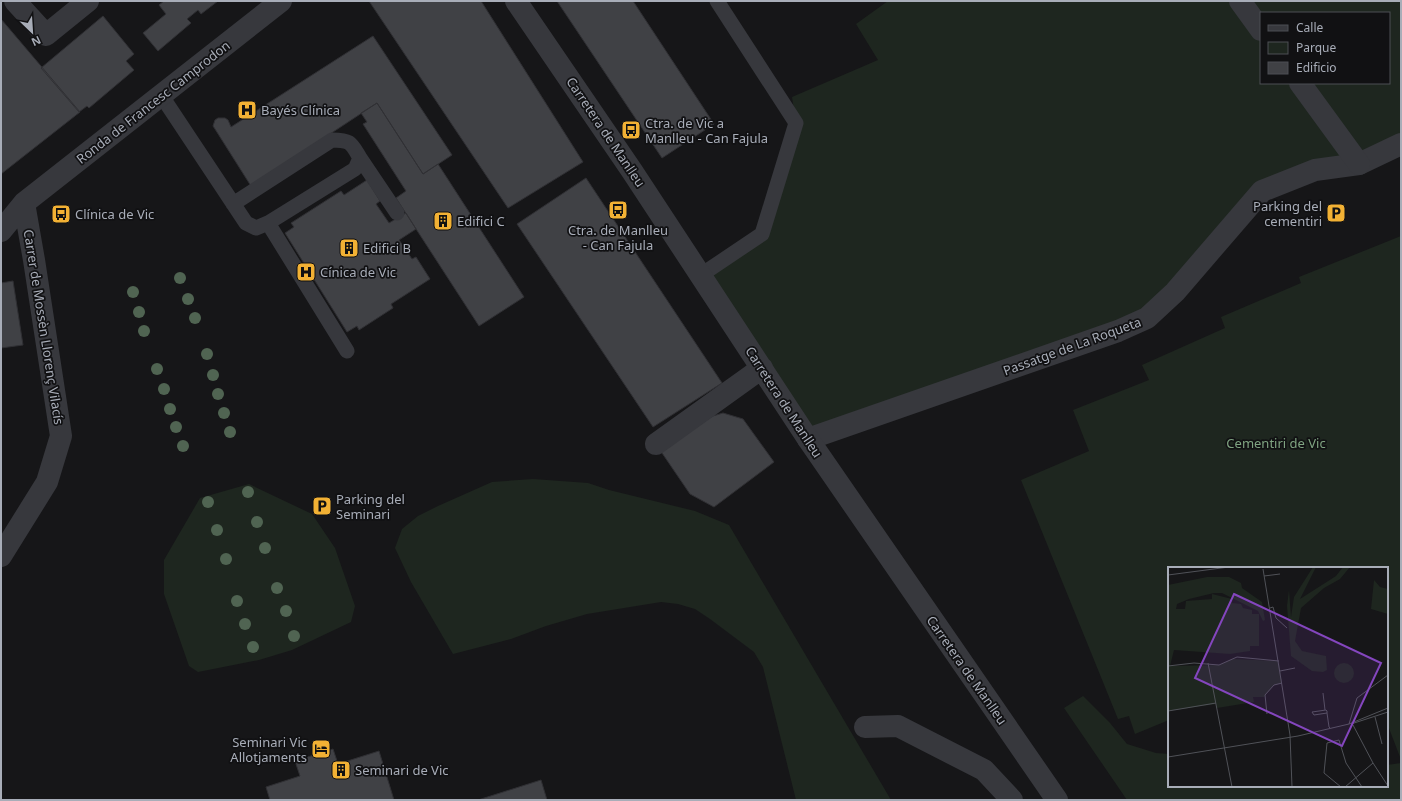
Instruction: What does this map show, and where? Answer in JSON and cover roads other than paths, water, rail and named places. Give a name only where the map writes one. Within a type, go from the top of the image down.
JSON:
[{"type":"street","points":[[15,1],[46,35],[88,1]]},
{"type":"street","name":"Ronda de Francesc Camprodon","points":[[1,231],[24,203],[281,1]]},
{"type":"street","name":"Carretera de Manlleu","points":[[516,1],[637,177],[808,439],[1057,800]]},
{"type":"street","points":[[1240,1],[1260,29]]},
{"type":"street","points":[[1301,84],[1359,164]]},
{"type":"street","name":"Passatge de La Roqueta","points":[[808,439],[1118,332],[1147,318],[1175,292],[1262,191],[1315,170],[1359,164],[1401,144]]},
{"type":"street","points":[[1,207],[24,203]]},
{"type":"street","name":"Carrer de Mossèn Llorenç Vilacís","points":[[1,556],[47,482],[61,436],[24,203]]},
{"type":"street","points":[[656,444],[762,368]]},
{"type":"street","points":[[865,727],[898,726],[984,770],[1012,800]]},
{"type":"lane","points":[[701,275],[762,234],[796,123],[717,1]]},
{"type":"lane","points":[[161,95],[246,223],[256,228],[268,223],[355,170],[360,158]]},
{"type":"lane","points":[[233,204],[332,140],[345,140],[353,146],[397,214]]},
{"type":"lane","points":[[268,223],[347,351]]},
{"type":"place","name":"Bayés Clínica","points":[[247,110]]},
{"type":"place","name":"Ctra. de Vic a Manlleu - Can Fajula","points":[[631,130]]},
{"type":"place","name":"Ctra. de Manlleu - Can Fajula","points":[[618,210]]},
{"type":"place","name":"Parking del cementiri","points":[[1336,213]]},
{"type":"place","name":"Clínica de Vic","points":[[61,214]]},
{"type":"place","name":"Edifici C","points":[[443,221]]},
{"type":"place","name":"Edifici B","points":[[349,248]]},
{"type":"place","name":"Cínica de Vic","points":[[306,272]]},
{"type":"place","name":"Parking del Seminari","points":[[322,506]]},
{"type":"place","name":"Seminari Vic Allotjaments","points":[[321,749]]},
{"type":"place","name":"Seminari de Vic","points":[[341,770]]},
{"type":"park label","name":"Cementiri de Vic","points":[[1276,443]]}]
